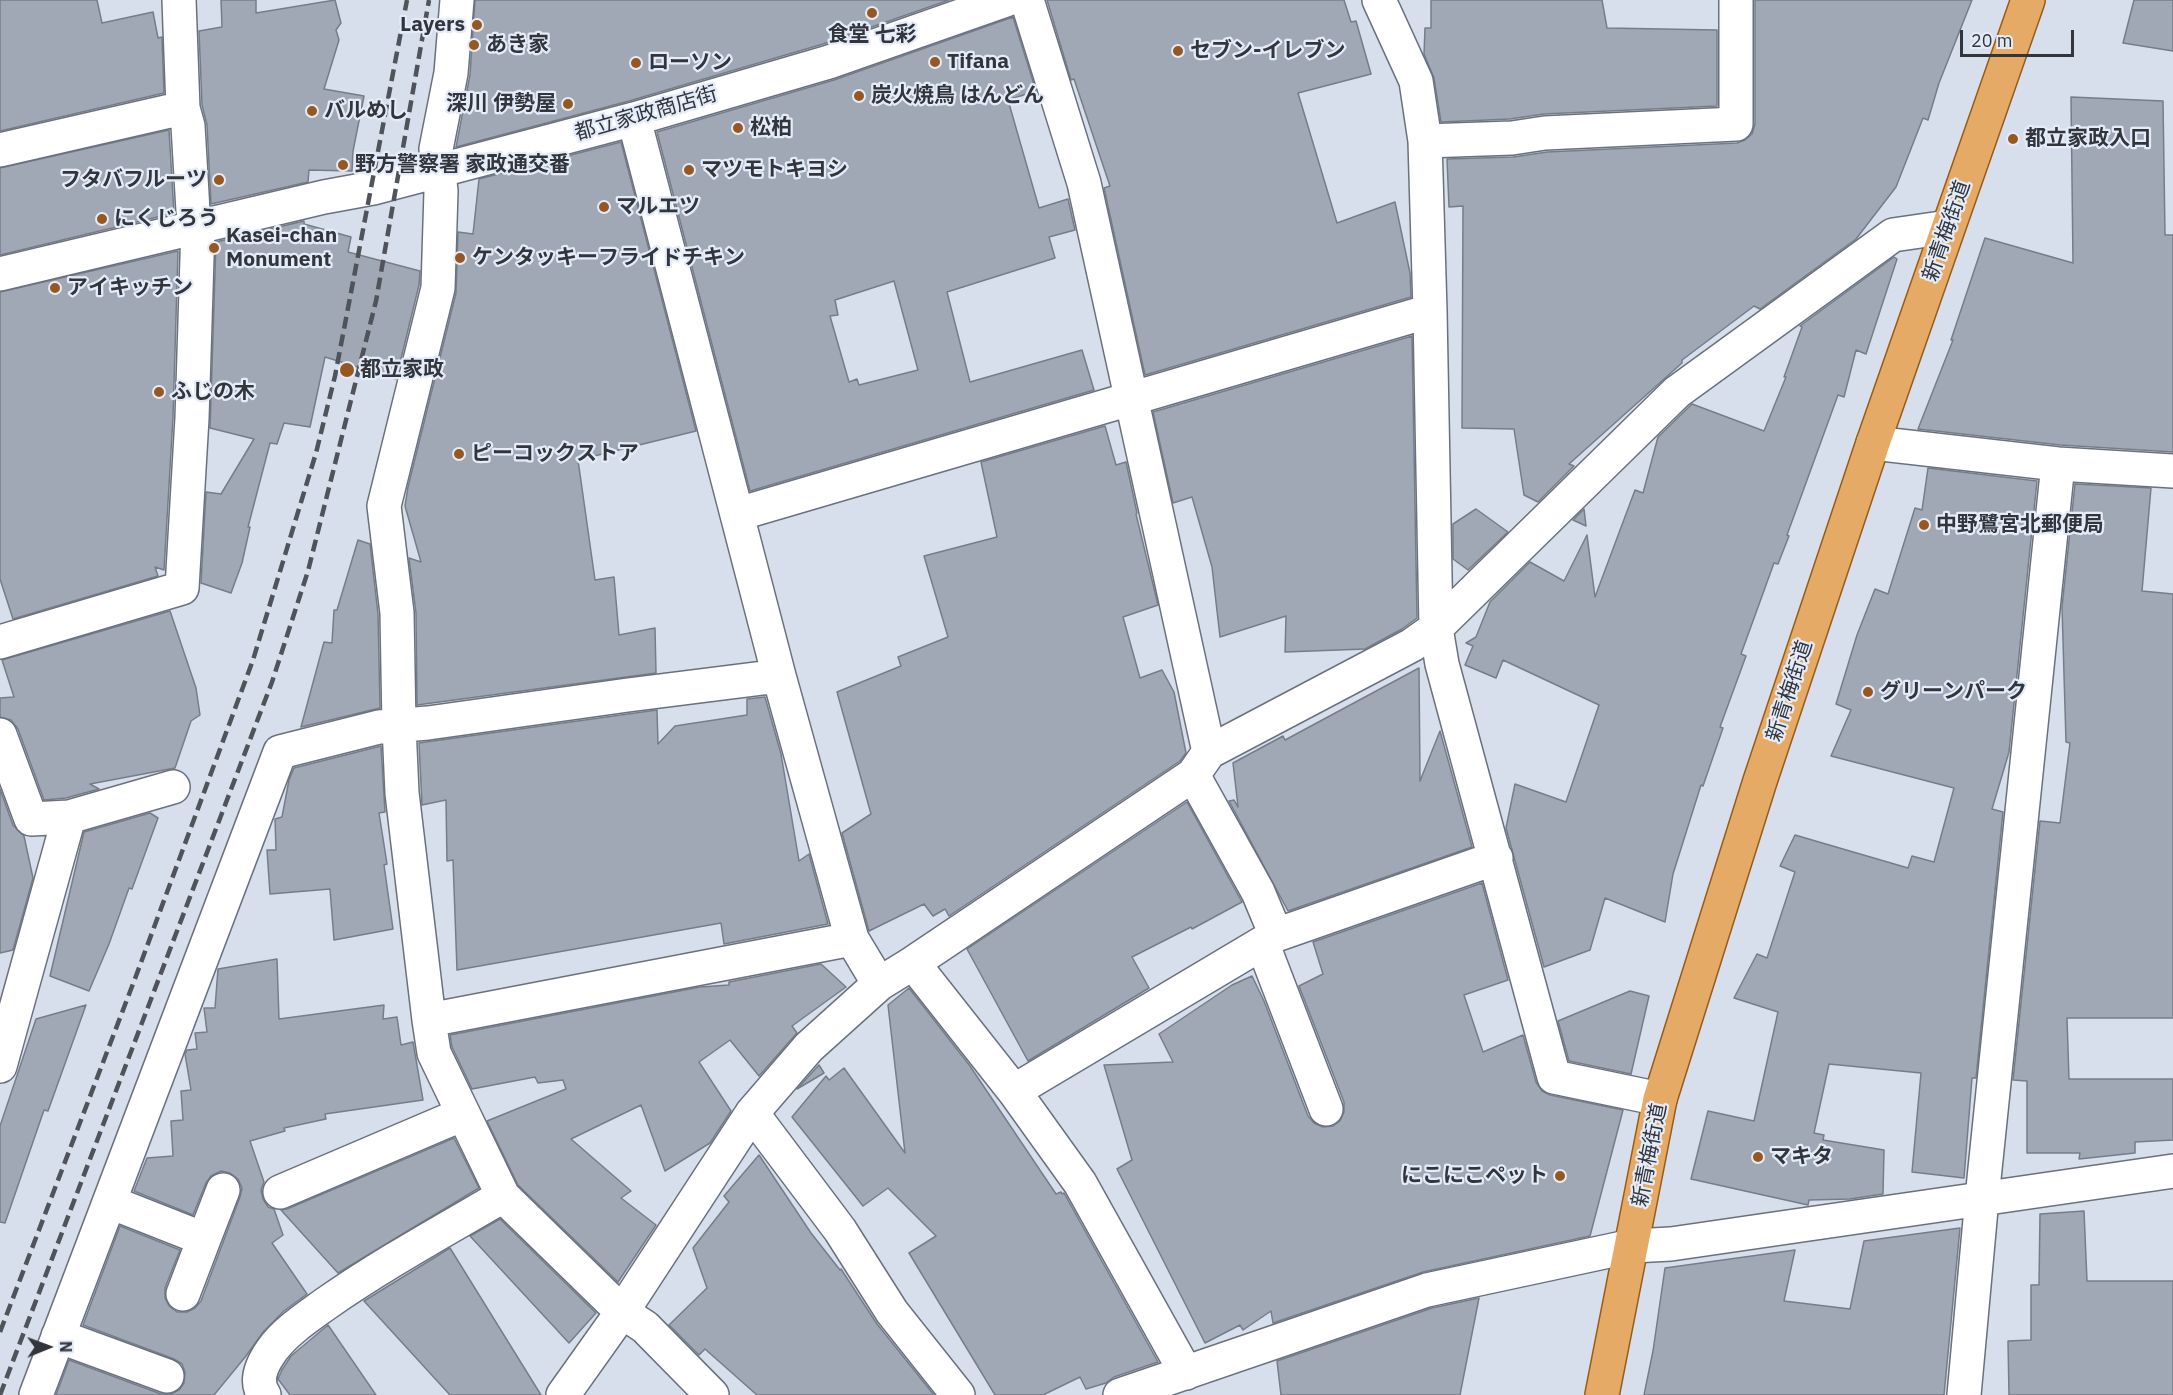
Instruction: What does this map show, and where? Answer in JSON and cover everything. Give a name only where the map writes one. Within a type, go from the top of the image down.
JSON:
[{"type":"main road","name":"新青梅街道","points":[[1602,1395],[1660,1099],[1760,781],[1873,443],[2028,0]]},
{"type":"street","points":[[0,642],[182,588],[192,418],[198,226],[193,211],[188,126],[183,108],[179,0]]},
{"type":"street","points":[[457,0],[451,73],[436,149],[441,190],[438,288],[384,506],[397,613],[402,793],[434,1053],[503,1196],[622,1312],[645,1327],[712,1395]]},
{"type":"street","name":"都立家政商店街","points":[[0,274],[198,226],[373,188],[634,119],[829,62],[1006,0]]},
{"type":"street","points":[[1027,0],[1084,183],[1132,398],[1201,763],[1258,892],[1270,940],[1326,1109]]},
{"type":"street","points":[[1379,0],[1416,81],[1425,141],[1436,628],[1442,664],[1554,1077],[1660,1099]]},
{"type":"street","points":[[1425,141],[1736,124],[1736,0]]},
{"type":"street","points":[[0,150],[183,108]]},
{"type":"street","points":[[634,119],[779,676],[852,939],[879,984]]},
{"type":"street","points":[[563,1395],[622,1312],[752,1113],[809,1047],[879,984],[913,963],[1201,763],[1412,645],[1436,628],[1677,392],[1893,235],[1948,227]]},
{"type":"street","points":[[738,514],[1430,311]]},
{"type":"street","points":[[1873,443],[2058,464],[2173,471]]},
{"type":"street","points":[[1964,1395],[1982,1198],[2058,464]]},
{"type":"street","points":[[36,1395],[280,752],[379,727],[779,676]]},
{"type":"street","points":[[0,735],[31,819],[69,817],[173,787]]},
{"type":"street","points":[[0,1066],[69,817]]},
{"type":"street","points":[[1014,1092],[1270,940],[1496,858]]},
{"type":"street","points":[[429,1020],[852,939]]},
{"type":"street","points":[[913,963],[1014,1092],[1080,1183],[1186,1373]]},
{"type":"street","points":[[752,1113],[840,1230],[892,1312],[958,1395]]},
{"type":"street","points":[[280,1192],[463,1114]]},
{"type":"street","points":[[1125,1394],[1427,1290],[1632,1246],[1671,1244],[2173,1171]]},
{"type":"street","points":[[183,1294],[223,1190]]},
{"type":"street","points":[[264,1395],[259,1388],[259,1372],[272,1349],[300,1322],[347,1289],[503,1196]]},
{"type":"street","points":[[110,1202],[204,1239]]},
{"type":"street","points":[[58,1336],[167,1376]]},
{"type":"building","points":[[0,0],[97,0],[102,23],[153,12],[158,38],[162,37],[164,93],[0,131]]},
{"type":"building","points":[[221,0],[256,0],[256,13],[335,0],[341,23],[336,30],[339,40],[324,89],[364,96],[353,151],[352,171],[309,170],[308,182],[211,204],[207,125],[202,105],[199,31],[222,27]]},
{"type":"building","points":[[475,0],[949,0],[823,44],[629,101],[456,147],[470,75]]},
{"type":"building","points":[[1047,0],[1344,0],[1351,22],[1356,21],[1371,74],[1298,93],[1337,223],[1395,202],[1410,273],[1411,297],[1145,375],[1104,188],[1110,186],[1074,79],[1071,80]]},
{"type":"building","points":[[1431,0],[1602,0],[1607,28],[1717,30],[1717,106],[1544,114],[1510,119],[1441,122],[1434,78],[1424,54],[1425,28],[1431,28]]},
{"type":"building","points":[[1755,0],[1972,0],[1939,83],[1928,120],[1923,118],[1896,187],[1856,239],[1760,309],[1754,306],[1682,360],[1682,363],[1569,464],[1574,466],[1538,502],[1524,495],[1514,429],[1462,428],[1463,206],[1449,207],[1447,159],[1737,143],[1745,140],[1752,134],[1755,124]]},
{"type":"building","points":[[2134,0],[2173,0],[2173,51],[2123,43]]},
{"type":"building","points":[[1013,17],[1036,91],[1008,100],[1039,208],[1068,199],[1075,230],[1049,237],[1055,258],[947,292],[970,382],[1082,350],[1094,390],[750,491],[657,132],[834,80]],"holes":[[[894,281],[918,370],[859,385],[857,379],[849,382],[830,316],[838,315],[835,300]]]},
{"type":"building","points":[[2071,97],[2163,101],[2165,235],[2173,235],[2173,452],[2060,445],[1918,429],[1953,340],[1951,340],[1985,238],[2073,263]]},
{"type":"building","points":[[169,130],[174,213],[0,255],[0,168]]},
{"type":"building","points":[[621,142],[696,431],[578,460],[595,580],[614,577],[619,635],[655,628],[656,673],[417,705],[416,613],[409,558],[421,562],[405,506],[456,293],[458,232],[473,234],[479,179]]},
{"type":"building","points":[[304,221],[304,224],[351,237],[348,252],[420,271],[419,285],[396,379],[325,357],[310,427],[284,423],[277,444],[270,443],[248,527],[250,527],[242,563],[231,593],[201,583],[206,492],[221,494],[254,439],[210,428],[216,242]]},
{"type":"building","points":[[178,251],[173,417],[164,570],[155,567],[158,576],[13,619],[0,579],[0,292]]},
{"type":"building","points":[[1894,257],[1897,259],[1866,354],[1856,350],[1844,397],[1838,395],[1787,535],[1789,536],[1778,564],[1774,563],[1741,654],[1746,656],[1720,727],[1723,728],[1703,786],[1701,785],[1673,874],[1665,922],[1605,898],[1590,950],[1544,967],[1506,828],[1515,784],[1566,802],[1599,705],[1503,660],[1496,678],[1465,665],[1473,646],[1466,643],[1476,637],[1490,602],[1530,562],[1564,581],[1587,535],[1595,597],[1635,490],[1643,493],[1658,437],[1692,404],[1764,431],[1786,377],[1784,377],[1802,327],[1800,326]]},
{"type":"building","points":[[1412,336],[1417,618],[1365,649],[1285,652],[1286,616],[1220,637],[1212,567],[1192,497],[1173,503],[1153,412]]},
{"type":"building","points":[[1105,426],[1116,465],[1126,462],[1158,605],[1123,617],[1140,678],[1162,670],[1174,692],[1186,753],[1180,761],[949,916],[945,909],[933,916],[924,904],[869,931],[842,833],[871,814],[837,692],[901,666],[898,657],[948,637],[924,556],[997,537],[981,462]]},
{"type":"building","points":[[1928,468],[2037,481],[2009,752],[1992,809],[2003,812],[1976,1078],[1972,1078],[1964,1178],[1912,1172],[1921,1073],[1829,1064],[1814,1133],[1824,1135],[1823,1140],[1884,1150],[1883,1194],[1850,1199],[1809,1200],[1808,1205],[1691,1179],[1708,1111],[1754,1121],[1778,1012],[1734,998],[1757,954],[1767,958],[1795,872],[1780,866],[1795,835],[1908,868],[1912,856],[1934,862],[1954,788],[1831,756],[1851,710],[1836,704],[1857,635],[1875,589],[1888,594],[1915,508],[1922,510]]},
{"type":"building","points":[[2075,484],[2151,488],[2142,591],[2173,594],[2173,1018],[2067,1018],[2069,1079],[2173,1079],[2173,1140],[2135,1142],[2135,1153],[2079,1159],[2080,1153],[2027,1153],[2027,1081],[2013,1080],[2040,821],[2060,823],[2070,743],[2066,742],[2062,607]]},
{"type":"building","points":[[1476,509],[1508,532],[1468,570],[1453,559],[1453,524]]},
{"type":"building","points":[[1584,509],[1586,526],[1573,520]]},
{"type":"building","points":[[358,540],[370,544],[378,614],[380,708],[301,727],[324,642],[332,643],[334,610],[337,610]]},
{"type":"building","points":[[170,611],[196,688],[200,715],[191,721],[175,768],[90,784],[99,789],[66,798],[44,800],[18,729],[11,720],[0,717],[0,698],[14,697],[2,660]]},
{"type":"building","points":[[1419,668],[1420,781],[1440,731],[1472,847],[1288,911],[1229,801],[1234,800],[1238,807],[1233,763],[1283,736],[1285,740]]},
{"type":"building","points":[[765,697],[781,754],[799,861],[809,854],[828,924],[724,944],[721,923],[457,970],[453,860],[447,861],[446,800],[422,805],[419,743],[657,710],[658,744],[675,726],[747,715],[747,699]]},
{"type":"building","points":[[381,746],[385,812],[379,813],[387,864],[384,865],[393,929],[334,940],[330,889],[270,894],[267,850],[276,850],[275,819],[282,817],[289,780],[294,768]]},
{"type":"building","points":[[0,789],[13,825],[24,836],[33,878],[13,950],[0,953]]},
{"type":"building","points":[[1187,802],[1242,902],[1132,957],[1149,988],[1028,1061],[967,949]]},
{"type":"building","points":[[150,813],[158,818],[132,889],[129,888],[89,991],[50,976],[84,832]]},
{"type":"building","points":[[1482,883],[1508,980],[1464,995],[1483,1052],[1523,1035],[1536,1082],[1542,1091],[1550,1095],[1623,1110],[1590,1236],[1423,1272],[1273,1323],[1271,1311],[1243,1330],[1240,1325],[1205,1343],[1117,1169],[1132,1160],[1104,1065],[1173,1062],[1159,1034],[1232,985],[1252,976],[1264,1001],[1308,1116],[1314,1123],[1323,1127],[1333,1126],[1340,1121],[1344,1112],[1344,1102],[1299,986],[1323,974],[1313,942]]},
{"type":"building","points":[[277,959],[279,1019],[384,1005],[383,1019],[397,1017],[401,1045],[413,1042],[423,1100],[325,1114],[326,1119],[284,1128],[285,1131],[250,1141],[264,1182],[261,1190],[263,1199],[268,1207],[274,1209],[283,1235],[272,1243],[307,1294],[284,1311],[264,1331],[214,1395],[56,1395],[69,1360],[161,1394],[171,1394],[179,1390],[184,1383],[185,1372],[182,1364],[174,1359],[83,1325],[120,1226],[180,1250],[165,1288],[165,1298],[169,1306],[177,1312],[187,1312],[201,1301],[240,1197],[242,1188],[238,1179],[230,1173],[221,1171],[211,1176],[193,1215],[134,1191],[147,1158],[173,1156],[171,1121],[183,1120],[181,1091],[191,1090],[185,1054],[187,1050],[197,1049],[195,1033],[207,1032],[204,1008],[215,1008],[218,969]]},
{"type":"building","points":[[821,964],[846,987],[792,1026],[797,1033],[759,1076],[730,1040],[699,1062],[731,1111],[710,1143],[665,1171],[641,1105],[571,1139],[631,1191],[621,1198],[656,1225],[618,1282],[518,1185],[487,1121],[566,1089],[563,1080],[538,1083],[535,1077],[472,1089],[452,1047],[450,1035],[700,987],[729,985],[729,982]]},
{"type":"building","points":[[909,988],[970,1066],[1056,1194],[1064,1193],[1158,1362],[1086,1389],[1080,1377],[1043,1395],[995,1395],[909,1253],[936,1236],[888,1188],[863,1206],[792,1117],[826,1076],[829,1080],[844,1068],[905,1153],[888,1005]]},
{"type":"building","points":[[1630,991],[1649,996],[1631,1074],[1569,1061],[1558,1021]]},
{"type":"building","points":[[86,1005],[48,1111],[44,1110],[5,1223],[0,1222],[0,1126],[36,1019]]},
{"type":"building","points":[[819,1065],[824,1073],[797,1089]]},
{"type":"building","points":[[454,1138],[479,1188],[338,1273],[281,1210],[287,1209]]},
{"type":"building","points":[[759,1155],[811,1233],[841,1269],[877,1324],[934,1395],[757,1395],[705,1349],[699,1355],[669,1325],[707,1288],[693,1248],[729,1202],[724,1196]]},
{"type":"building","points":[[2084,1211],[2087,1281],[2173,1281],[2173,1395],[2009,1395],[2008,1341],[2031,1340],[2031,1285],[2039,1285],[2040,1214]]},
{"type":"building","points":[[500,1219],[596,1313],[569,1343],[470,1236]]},
{"type":"building","points":[[1960,1228],[1944,1395],[1644,1395],[1665,1268],[1795,1250],[1784,1301],[1850,1309],[1864,1241]]},
{"type":"building","points":[[450,1248],[541,1395],[450,1395],[364,1301]]},
{"type":"building","points":[[1479,1298],[1460,1395],[1281,1395],[1277,1361],[1432,1308]]},
{"type":"building","points":[[328,1325],[376,1395],[290,1395],[278,1379],[291,1356]]},
{"type":"railway","points":[[0,1332],[136,976],[253,660],[316,453],[335,376],[407,0]]},
{"type":"railway","points":[[0,1395],[272,682],[308,571],[376,301],[429,0]]},
{"type":"place","name":"食堂 七彩","points":[[872,13]]},
{"type":"place","name":"Layers","points":[[477,25]]},
{"type":"place","name":"あき家","points":[[474,45]]},
{"type":"place","name":"セブン-イレブン","points":[[1178,51]]},
{"type":"place","name":"Tifana","points":[[935,62]]},
{"type":"place","name":"ローソン","points":[[636,63]]},
{"type":"place","name":"炭火焼鳥 はんどん","points":[[859,96]]},
{"type":"place","name":"深川 伊勢屋","points":[[568,104]]},
{"type":"place","name":"バルめし","points":[[312,111]]},
{"type":"place","name":"松柏","points":[[738,128]]},
{"type":"place","name":"都立家政入口","points":[[2013,139]]},
{"type":"place","name":"野方警察署 家政通交番","points":[[343,165]]},
{"type":"place","name":"マツモトキヨシ","points":[[689,170]]},
{"type":"place","name":"フタバフルーツ","points":[[219,180]]},
{"type":"place","name":"マルエツ","points":[[604,207]]},
{"type":"place","name":"にくじろう","points":[[102,219]]},
{"type":"place","name":"Kasei-chan Monument","points":[[214,248]]},
{"type":"place","name":"ケンタッキーフライドチキン","points":[[460,258]]},
{"type":"place","name":"アイキッチン","points":[[55,288]]},
{"type":"place","name":"都立家政","points":[[347,370]]},
{"type":"place","name":"ふじの木","points":[[159,392]]},
{"type":"place","name":"ピーコックストア","points":[[459,454]]},
{"type":"place","name":"中野鷺宮北郵便局","points":[[1924,525]]},
{"type":"place","name":"グリーンパーク","points":[[1868,692]]},
{"type":"place","name":"マキタ","points":[[1758,1157]]},
{"type":"place","name":"にこにこペット","points":[[1560,1176]]}]
